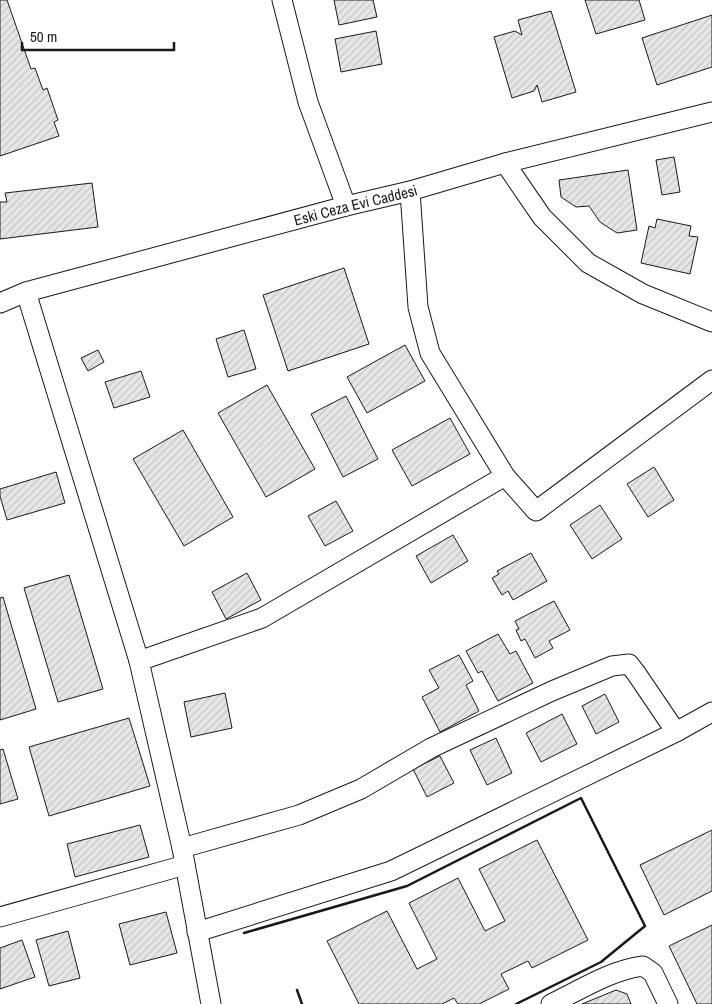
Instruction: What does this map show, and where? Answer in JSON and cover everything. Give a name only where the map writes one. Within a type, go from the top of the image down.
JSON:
[{"type":"street","points":[[282,0],[308,102],[346,206]]},
{"type":"street","name":"Eski Ceza Evi Caddesi","points":[[0,303],[26,292],[346,206],[410,192],[505,162],[712,112]]},
{"type":"street","points":[[505,162],[542,217],[588,263],[643,294],[712,322]]},
{"type":"street","points":[[410,192],[418,307],[430,353],[505,476],[536,511],[712,380]]},
{"type":"street","points":[[26,292],[139,661],[183,856],[211,1004]]},
{"type":"street","points":[[139,661],[262,618],[505,476]]},
{"type":"street","points":[[0,917],[299,815],[361,788],[448,740],[552,691],[612,666],[629,664],[676,732]]},
{"type":"street","points":[[197,932],[391,872],[676,732],[712,712]]},
{"type":"street","points":[[551,1004],[608,976],[630,968],[643,966],[653,973],[668,1004]]},
{"type":"building","points":[[0,0],[7,0],[31,69],[35,68],[43,90],[47,88],[58,120],[54,122],[59,136],[0,156]]},
{"type":"building","points":[[334,0],[373,0],[377,17],[339,25]]},
{"type":"building","points":[[585,0],[639,0],[645,20],[596,34]]},
{"type":"building","points":[[551,11],[576,92],[542,102],[537,85],[534,91],[512,98],[494,37],[515,31],[522,35],[518,20]]},
{"type":"building","points":[[712,15],[712,67],[657,85],[642,38]]},
{"type":"building","points":[[376,31],[382,64],[341,72],[335,39]]},
{"type":"building","points":[[674,157],[680,192],[662,195],[656,160]]},
{"type":"building","points":[[628,170],[637,230],[617,233],[600,222],[589,206],[576,207],[561,197],[559,180]]},
{"type":"building","points":[[92,183],[98,227],[0,239],[0,202],[7,202],[5,193]]},
{"type":"building","points":[[657,219],[691,226],[689,236],[698,237],[690,274],[641,263],[649,226],[655,228]]},
{"type":"building","points":[[344,268],[369,344],[288,371],[263,295]]},
{"type":"building","points":[[244,330],[256,369],[228,377],[216,339]]},
{"type":"building","points":[[405,345],[425,381],[367,413],[347,377]]},
{"type":"building","points":[[98,350],[104,362],[88,371],[81,358]]},
{"type":"building","points":[[141,371],[150,397],[114,408],[105,382]]},
{"type":"building","points":[[267,385],[315,469],[266,497],[218,413]]},
{"type":"building","points":[[346,396],[378,459],[343,477],[311,414]]},
{"type":"building","points":[[450,418],[470,454],[412,486],[392,450]]},
{"type":"building","points":[[183,430],[233,517],[184,546],[133,459]]},
{"type":"building","points":[[654,467],[674,500],[648,517],[627,484]]},
{"type":"building","points":[[56,472],[65,503],[7,520],[0,496],[0,489]]},
{"type":"building","points":[[336,501],[353,531],[325,546],[308,516]]},
{"type":"building","points":[[600,505],[622,539],[592,559],[570,525]]},
{"type":"building","points":[[453,535],[468,561],[431,583],[416,556]]},
{"type":"building","points":[[531,553],[547,581],[513,600],[508,591],[502,595],[492,578],[499,574],[497,571]]},
{"type":"building","points":[[247,573],[261,600],[226,619],[212,592]]},
{"type":"building","points":[[69,575],[103,689],[58,702],[24,588]]},
{"type":"building","points":[[3,597],[36,709],[0,720],[0,598]]},
{"type":"building","points":[[554,601],[570,630],[549,641],[553,648],[535,658],[525,639],[521,641],[516,630],[519,629],[515,621]]},
{"type":"building","points":[[498,634],[510,654],[516,651],[533,683],[498,701],[482,671],[478,673],[466,651]]},
{"type":"building","points":[[459,655],[473,681],[466,685],[479,711],[440,732],[422,697],[439,688],[429,670]]},
{"type":"building","points":[[225,693],[232,728],[191,737],[184,702]]},
{"type":"building","points":[[605,694],[619,722],[596,734],[582,706]]},
{"type":"building","points":[[562,714],[577,744],[541,762],[526,733]]},
{"type":"building","points":[[129,718],[150,786],[49,816],[29,747]]},
{"type":"building","points":[[496,738],[512,773],[487,785],[470,750]]},
{"type":"building","points":[[3,749],[18,799],[0,804],[0,750]]},
{"type":"building","points":[[440,756],[454,783],[427,797],[413,769]]},
{"type":"building","points":[[140,825],[149,857],[75,877],[67,844]]},
{"type":"building","points":[[712,830],[712,891],[664,915],[640,865]]},
{"type":"building","points":[[537,840],[588,940],[532,968],[528,961],[501,974],[509,989],[479,1004],[458,1004],[454,998],[442,1004],[359,1004],[327,941],[387,911],[417,969],[437,959],[409,903],[458,878],[485,931],[505,921],[479,869]]},
{"type":"building","points":[[166,912],[177,953],[130,965],[119,924]]},
{"type":"building","points":[[712,925],[712,1004],[697,1004],[669,946]]},
{"type":"building","points":[[68,931],[80,978],[49,986],[36,940]]},
{"type":"building","points":[[22,940],[35,977],[0,989],[0,948]]},
{"type":"building","points":[[616,990],[627,994],[631,1004],[582,1004]]},
{"type":"wall","points":[[244,933],[407,886],[581,798],[645,926],[601,962],[516,1004]]},
{"type":"wall","points":[[297,990],[302,1004]]}]
